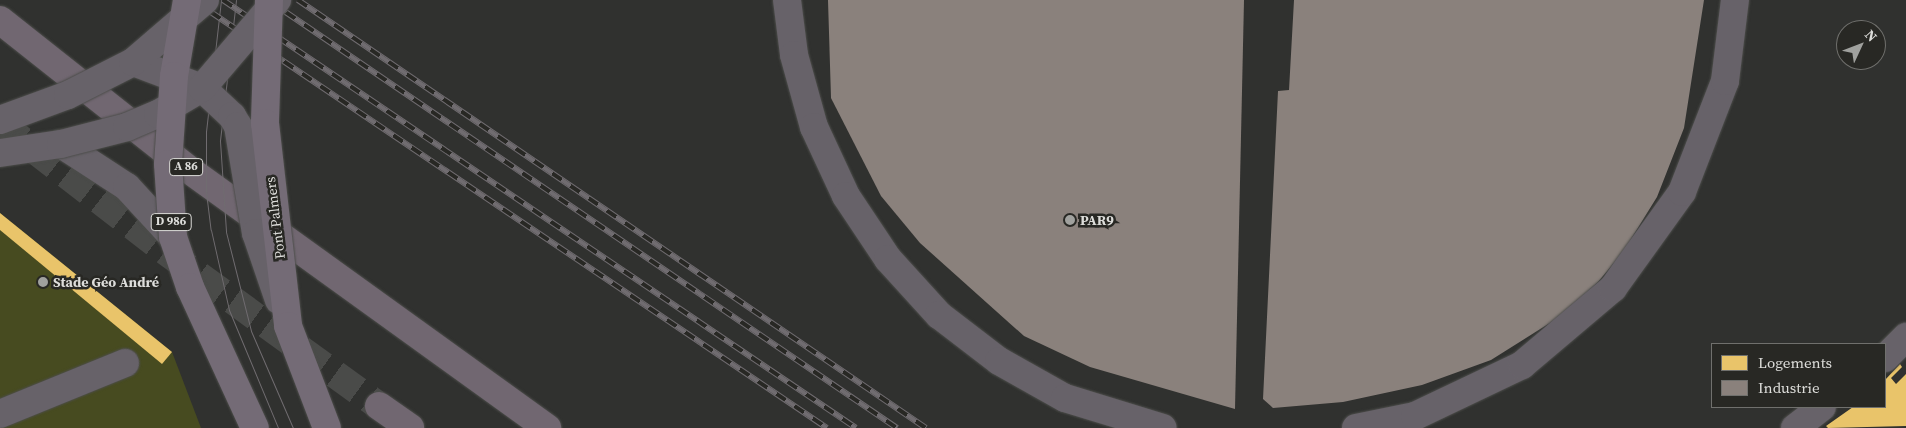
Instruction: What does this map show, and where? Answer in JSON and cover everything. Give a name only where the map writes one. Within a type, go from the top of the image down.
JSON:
[{"type":"highway","name":"A 86","points":[[0,20],[188,169],[546,428]]},
{"type":"highway","points":[[379,406],[410,428]]},
{"type":"main road","name":"Pont Palmers","points":[[271,4],[265,123],[288,326],[327,428]]},
{"type":"main road","name":"D 986","points":[[186,9],[174,76],[168,164],[172,238],[190,286],[255,428]]},
{"type":"street","points":[[0,120],[68,95],[133,62],[186,9],[205,0]]},
{"type":"street","points":[[787,0],[794,55],[814,127],[846,196],[888,259],[939,314],[999,361],[1065,398],[1163,428]]},
{"type":"street","points":[[1356,428],[1414,416],[1522,365],[1613,288],[1682,192],[1725,81],[1735,0]]},
{"type":"street","points":[[0,153],[62,144],[127,127],[172,106],[202,88],[271,4]]},
{"type":"street","points":[[133,62],[202,88],[223,106],[238,126],[256,233],[288,326]]},
{"type":"street","points":[[62,144],[126,187],[172,238]]},
{"type":"street","points":[[1886,357],[1906,337]]},
{"type":"street","points":[[0,414],[125,363]]},
{"type":"street","points":[[1795,428],[1821,408]]},
{"type":"green space","name":"Stade Géo André","points":[[0,213],[172,352],[201,428],[0,428]]},
{"type":"building: Logements","points":[[0,213],[172,352],[162,364],[0,230]]},
{"type":"building: Logements","points":[[1900,364],[1902,367],[1891,378],[1896,384],[1906,374],[1906,426],[1828,428],[1826,426],[1852,408],[1886,408],[1886,379]]},
{"type":"building: Industrie","name":"PAR9","points":[[828,0],[1244,0],[1235,409],[1090,367],[1024,336],[920,243],[881,196],[831,98]]},
{"type":"building: Industrie","points":[[1294,0],[1704,0],[1684,128],[1657,197],[1623,252],[1598,282],[1561,316],[1491,360],[1422,385],[1343,402],[1273,408],[1263,399],[1278,91],[1289,90]]},
{"type":"tunnel","points":[[0,123],[165,251],[379,406]]},
{"type":"tram line","points":[[221,0],[206,131],[206,192],[211,230],[229,310],[278,428]]},
{"type":"tram line","points":[[236,0],[220,141],[226,232],[251,331],[293,428]]},
{"type":"railway","points":[[193,0],[827,428]]},
{"type":"railway","points":[[223,0],[856,428]]},
{"type":"railway","points":[[268,0],[897,428]]},
{"type":"railway","points":[[298,0],[926,428]]},
{"type":"place","name":"PAR9","points":[[1070,220]]},
{"type":"place","name":"Stade Géo André","points":[[43,282]]}]
